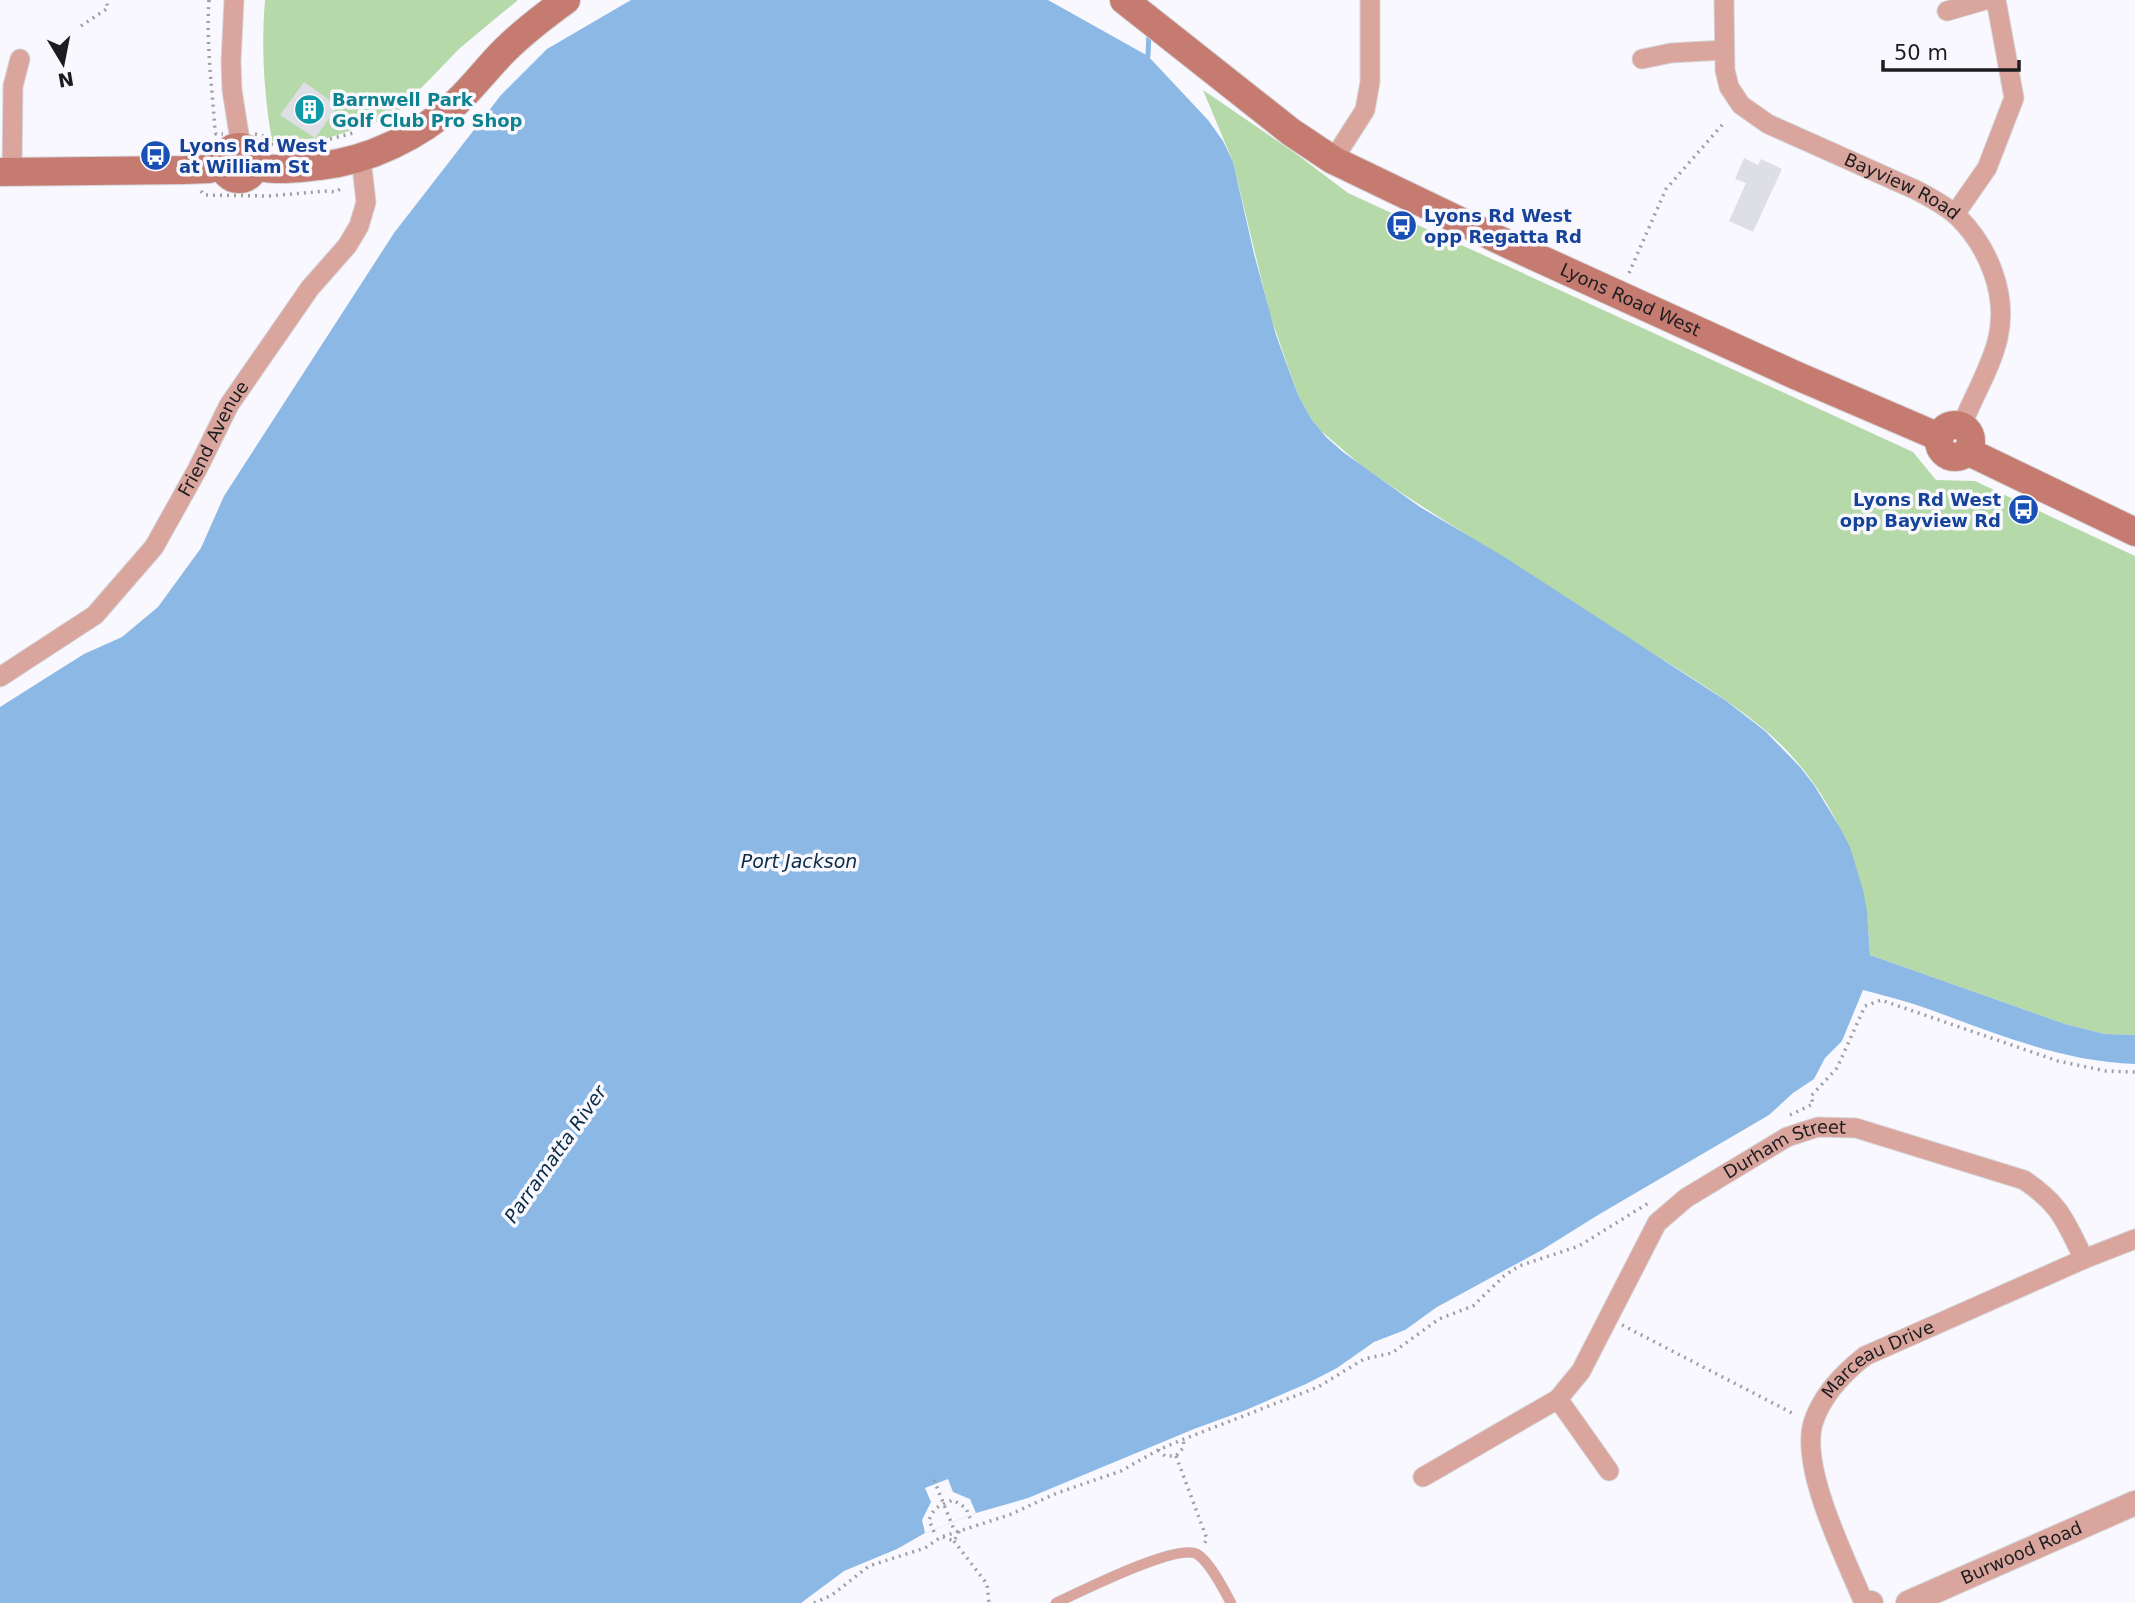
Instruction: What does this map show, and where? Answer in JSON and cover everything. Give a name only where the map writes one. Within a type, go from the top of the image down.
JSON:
[{"type":"main road","points":[[6,172],[209,169],[245,153],[269,169],[336,164],[362,144],[402,140],[432,121],[457,102],[505,50],[566,0]]},
{"type":"main road","name":"Lyons Road West","points":[[1129,4],[1291,132],[1333,160],[1514,247],[1795,375],[1956,438],[2135,532]]},
{"type":"street","points":[[234,0],[232,90],[245,153]]},
{"type":"street","points":[[1333,160],[1365,110],[1370,82],[1370,0]]},
{"type":"street","name":"Bayview Road","points":[[1724,0],[1724,70],[1729,87],[1741,105],[1768,124],[1916,190],[1955,214],[1978,244],[1993,271],[2000,312],[1998,336],[1992,358],[1956,438]]},
{"type":"street","points":[[1947,11],[1986,0]]},
{"type":"street","points":[[1955,214],[1987,168],[2014,98],[1996,0]]},
{"type":"street","points":[[1642,59],[1671,52],[1724,50]]},
{"type":"street","points":[[6,172],[13,86],[20,59]]},
{"type":"street","name":"Friend Avenue","points":[[0,677],[95,615],[154,547],[229,405],[310,288],[347,246],[359,226],[366,202],[362,144]]},
{"type":"street","name":"Durham Street","points":[[1423,1477],[1558,1399],[1581,1370],[1657,1223],[1686,1198],[1787,1137],[1818,1127],[1856,1129],[2024,1180],[2044,1194],[2060,1211],[2084,1259]]},
{"type":"street","name":"Marceau Drive","points":[[1868,1603],[1814,1476],[1811,1447],[1813,1424],[1826,1395],[1843,1373],[1865,1356],[2135,1239]]},
{"type":"street","points":[[1558,1399],[1609,1471]]},
{"type":"street","name":"Burwood Road","points":[[1908,1603],[2135,1503]]},
{"type":"lane","points":[[1056,1603],[1132,1569],[1172,1554],[1189,1552],[1197,1555],[1214,1574],[1231,1603]]},
{"type":"path","points":[[81,26],[108,8],[106,0]]},
{"type":"path","points":[[209,0],[208,57],[216,134]]},
{"type":"path","points":[[1629,273],[1666,189],[1723,124]]},
{"type":"path","points":[[326,140],[362,144]]},
{"type":"path","points":[[245,153],[271,144],[316,141]]},
{"type":"path","points":[[204,195],[268,195]]},
{"type":"path","points":[[1785,1119],[1813,1104],[1811,1096],[1837,1068],[1865,1006],[1881,1000],[2058,1061],[2106,1071],[2135,1072]]},
{"type":"path","points":[[814,1603],[832,1595],[869,1566],[925,1548],[941,1536],[1009,1515],[1058,1493],[1121,1471],[1158,1450],[1318,1387],[1364,1359],[1392,1353],[1439,1319],[1473,1306],[1504,1276],[1519,1266],[1579,1245],[1657,1198]]},
{"type":"path","points":[[1607,1317],[1813,1424]]},
{"type":"path","points":[[1176,1456],[1183,1448],[1184,1439]]},
{"type":"path","points":[[1158,1450],[1165,1455],[1176,1456]]},
{"type":"path","points":[[1176,1456],[1207,1539],[1197,1555]]},
{"type":"path","points":[[934,1480],[955,1532]]},
{"type":"path","points":[[934,1532],[929,1520],[934,1508],[953,1500],[966,1508],[970,1518]]},
{"type":"path","points":[[954,1541],[961,1530]]},
{"type":"path","points":[[941,1536],[954,1541],[987,1584],[989,1603]]},
{"type":"green space","points":[[265,0],[518,0],[460,48],[397,113],[328,138],[272,141],[264,71]]},
{"type":"green space","points":[[1203,90],[1348,193],[1913,452],[1936,480],[1975,481],[2135,556],[2135,1035],[2105,1034],[2065,1024],[1870,955],[1862,892],[1842,832],[1809,777],[1765,730],[1689,676],[1400,492],[1362,466],[1321,431],[1298,395],[1270,315],[1233,162]]},
{"type":"water","name":"Port Jackson","points":[[631,0],[1048,0],[1148,56],[1208,120],[1223,141],[1233,162],[1276,335],[1298,395],[1312,420],[1326,437],[1420,507],[1506,558],[1725,700],[1765,731],[1814,785],[1850,847],[1867,911],[1870,955],[2065,1024],[2105,1034],[2135,1035],[2135,1064],[2082,1058],[2031,1045],[1914,1004],[1863,990],[1842,1041],[1825,1058],[1814,1079],[1793,1093],[1769,1115],[1542,1250],[1437,1307],[1405,1330],[1374,1342],[1337,1368],[1306,1384],[1246,1410],[1028,1498],[976,1513],[925,1533],[897,1549],[844,1571],[801,1603],[0,1603],[0,707],[84,654],[122,637],[158,607],[201,548],[224,496],[394,233],[501,95],[547,49]]},
{"type":"pier","points":[[948,1479],[953,1492],[970,1499],[976,1513],[925,1533],[922,1520],[931,1502],[925,1488]]},
{"type":"building","name":"Barnwell Park Golf Club Pro Shop","points":[[304,82],[338,106],[315,138],[280,115]]},
{"type":"building","points":[[1744,158],[1758,165],[1761,159],[1782,169],[1753,232],[1729,221],[1746,183],[1735,179]]},
{"type":"waterway","points":[[1148,56],[1149,31]]},
{"type":"place","name":"Barnwell Park Golf Club Pro Shop","points":[[309,110]]},
{"type":"place","name":"Lyons Rd West at William St","points":[[156,156]]},
{"type":"place","name":"Lyons Rd West opp Regatta Rd","points":[[1401,226]]},
{"type":"place","name":"Lyons Rd West opp Bayview Rd","points":[[2024,510]]},
{"type":"water label","name":"Parramatta River","points":[[555,1154]]}]
